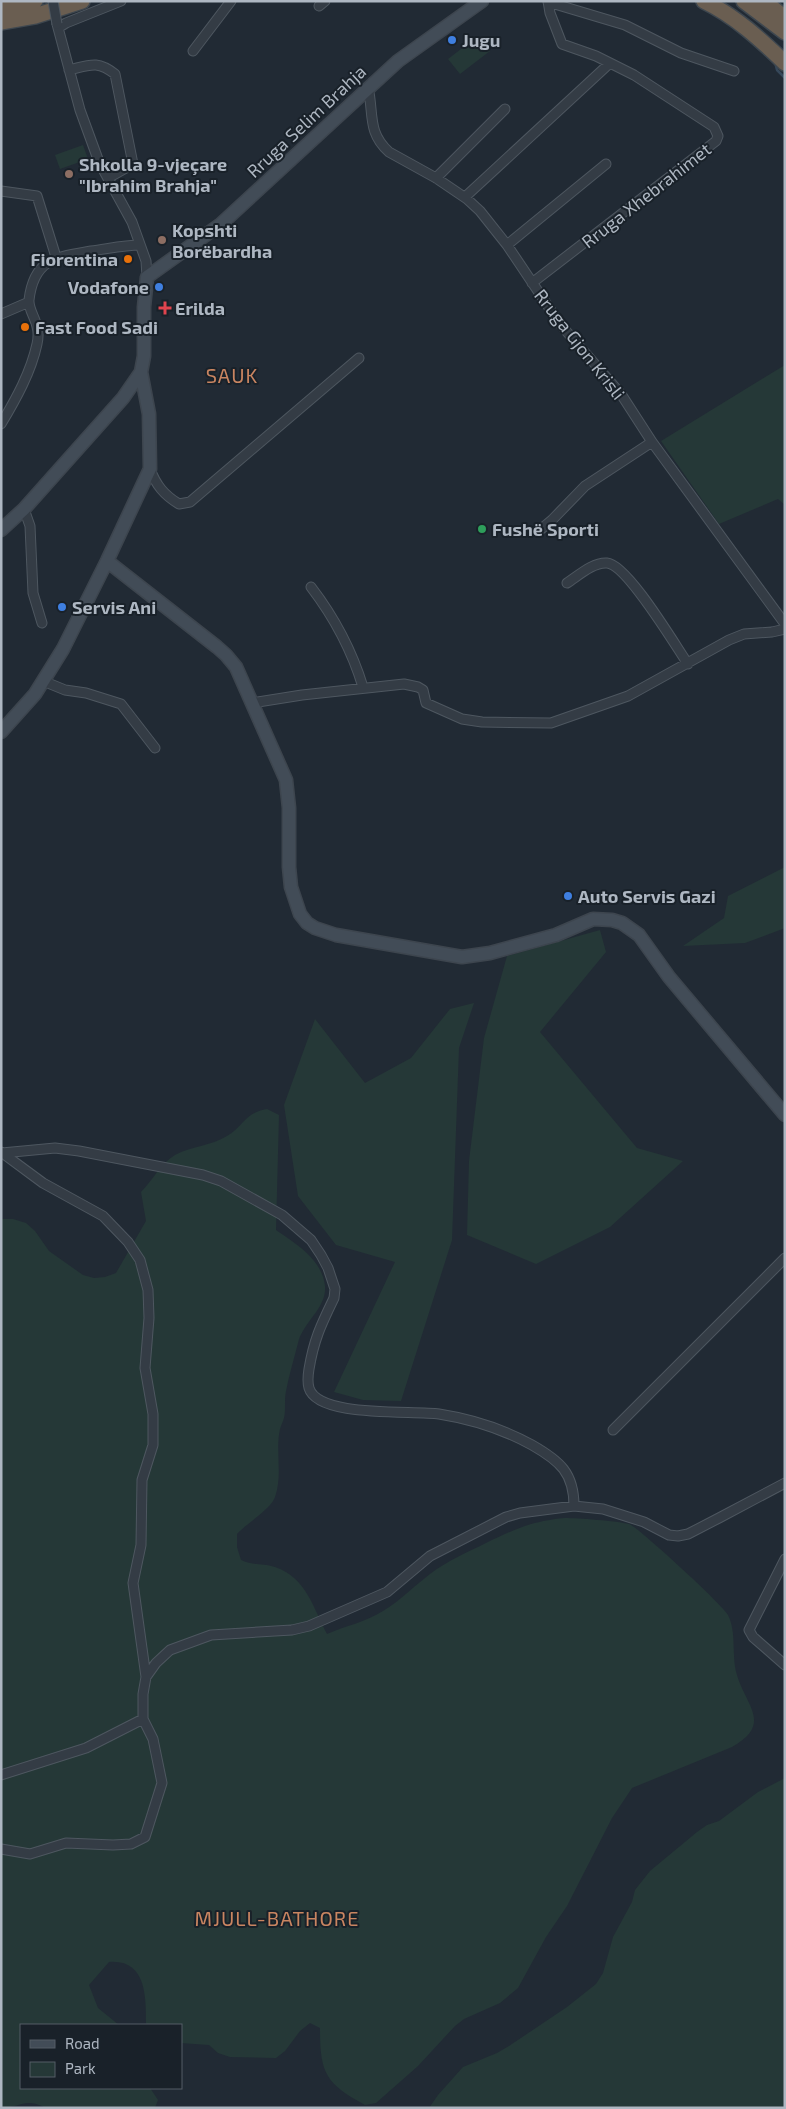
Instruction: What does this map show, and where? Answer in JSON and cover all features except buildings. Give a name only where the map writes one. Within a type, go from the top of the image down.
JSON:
[{"type":"highway","points":[[1,8],[36,1]]},
{"type":"highway","points":[[1,22],[35,16],[82,1]]},
{"type":"highway","points":[[704,1],[753,32],[785,63]]},
{"type":"highway","points":[[718,1],[751,22],[785,50]]},
{"type":"highway","points":[[744,1],[785,32]]},
{"type":"highway","points":[[764,1],[785,18]]},
{"type":"street","points":[[53,1],[57,26],[69,70],[99,162],[130,216],[146,261],[144,356],[141,372],[149,414],[150,469],[159,488],[178,504],[190,502],[359,358]]},
{"type":"street","points":[[57,26],[121,1]]},
{"type":"street","points":[[193,51],[231,1]]},
{"type":"street","name":"Rruga Selim Brahja","points":[[147,277],[221,224],[398,61],[482,1]]},
{"type":"street","points":[[548,2],[625,25],[681,53],[734,71]]},
{"type":"street","name":"Rruga Xhebrahimet","points":[[532,283],[716,141],[718,136],[714,127],[659,90],[610,63],[562,44],[550,13],[548,2]]},
{"type":"street","points":[[465,197],[610,63]]},
{"type":"street","points":[[69,70],[92,65],[104,65],[115,74],[133,164],[108,178]]},
{"type":"street","name":"Rruga Gjon Krisli","points":[[368,87],[374,133],[380,144],[389,152],[436,178],[465,197],[480,211],[507,245],[560,324],[621,394],[652,442],[785,624]]},
{"type":"street","points":[[436,178],[504,109]]},
{"type":"street","points":[[507,245],[606,164]]},
{"type":"street","points":[[1,191],[38,196],[56,257]]},
{"type":"street","points":[[1,424],[16,400],[37,344],[38,328],[29,302],[33,283],[40,271],[56,257],[140,245]]},
{"type":"street","points":[[1,314],[29,302]]},
{"type":"street","points":[[1,530],[24,509],[123,398],[141,372]]},
{"type":"street","points":[[540,530],[585,486],[652,442]]},
{"type":"street","points":[[1,732],[35,694],[63,649],[107,562],[150,469]]},
{"type":"street","points":[[24,509],[30,526],[33,593],[42,622]]},
{"type":"street","points":[[107,562],[226,655],[236,668],[286,780],[289,808],[291,887],[300,914],[307,923],[315,928],[336,935],[403,945],[448,955],[469,956],[497,951],[556,934],[593,919],[612,920],[630,927],[639,935],[669,977],[785,1115]]},
{"type":"street","points":[[566,583],[599,564],[608,563],[616,566],[634,585],[688,664]]},
{"type":"street","points":[[311,587],[330,612],[363,687]]},
{"type":"street","points":[[252,703],[363,687],[404,684],[423,690],[426,703],[462,718],[482,722],[551,724],[628,696],[744,634],[785,629]]},
{"type":"street","points":[[43,681],[65,690],[86,693],[121,704],[155,748]]},
{"type":"street","points":[[2,1152],[55,1148],[104,1155],[203,1175],[221,1181],[264,1204],[297,1227],[311,1240],[321,1254],[335,1289],[334,1298],[313,1345],[308,1379],[309,1390],[316,1397],[325,1403],[350,1409],[439,1414],[474,1421],[513,1434],[548,1454],[561,1464],[572,1486],[574,1506]]},
{"type":"street","points":[[1,1849],[30,1854],[66,1842],[113,1845],[131,1844],[145,1837],[162,1783],[153,1740],[143,1719],[143,1694],[146,1677],[133,1583],[141,1545],[142,1480],[153,1445],[153,1414],[145,1368],[149,1318],[148,1290],[140,1260],[128,1242],[103,1216],[42,1183],[2,1152]]},
{"type":"street","points":[[613,1430],[785,1258]]},
{"type":"street","points":[[146,1677],[156,1662],[170,1650],[194,1640],[211,1635],[292,1630],[308,1626],[387,1592],[430,1556],[506,1517],[520,1512],[574,1506],[603,1509],[644,1522],[669,1535],[678,1536],[688,1534],[785,1483]]},
{"type":"street","points":[[785,1558],[749,1630],[753,1637],[785,1664]]},
{"type":"street","points":[[1,1775],[86,1748],[143,1719]]},
{"type":"green space","points":[[478,36],[490,51],[460,74],[448,59]]},
{"type":"green space","points":[[83,145],[88,159],[60,169],[55,155]]},
{"type":"green space","points":[[785,365],[785,505],[778,499],[719,524],[661,441]]},
{"type":"green space","points":[[785,867],[785,928],[745,943],[683,946],[724,918],[728,896]]},
{"type":"green space","points":[[600,930],[606,952],[540,1032],[637,1148],[683,1161],[610,1227],[536,1264],[467,1235],[469,1161],[484,1038],[507,956]]},
{"type":"green space","points":[[474,1003],[459,1048],[452,1240],[401,1401],[363,1400],[334,1392],[395,1262],[336,1245],[298,1196],[284,1105],[315,1019],[365,1083],[411,1058],[450,1009]]},
{"type":"green space","points":[[267,1109],[279,1115],[276,1230],[300,1247],[313,1260],[323,1276],[325,1294],[319,1308],[301,1335],[285,1394],[285,1415],[279,1437],[279,1472],[275,1497],[269,1506],[237,1534],[237,1547],[241,1560],[275,1567],[295,1578],[308,1595],[327,1634],[376,1615],[395,1603],[443,1565],[524,1526],[565,1518],[629,1524],[680,1567],[728,1615],[732,1629],[735,1667],[750,1705],[754,1722],[744,1739],[732,1747],[632,1788],[612,1818],[567,1906],[546,1937],[518,1988],[500,2003],[464,2019],[455,2026],[418,2066],[376,2103],[365,2105],[333,2083],[321,2056],[320,2028],[310,2023],[300,2031],[285,2051],[276,2058],[230,2057],[218,2053],[209,2045],[182,2043],[182,2024],[146,2024],[144,1991],[137,1973],[130,1966],[109,1962],[89,1985],[98,2008],[118,2024],[20,2024],[20,2089],[151,2089],[158,2100],[155,2108],[46,2108],[27,2103],[1,2108],[1,1219],[13,1219],[26,1223],[35,1231],[49,1251],[83,1275],[94,1278],[116,1273],[146,1221],[141,1192],[165,1162],[181,1152],[221,1139],[259,1111]]},
{"type":"green space","points":[[785,1778],[785,2108],[429,2108],[463,2067],[509,2046],[567,2007],[596,1984],[603,1973],[613,1937],[632,1902],[635,1890],[650,1871],[707,1825],[719,1821],[758,1792]]},
{"type":"waterway","points":[[775,62],[777,70],[785,78]]},
{"type":"place","name":"Jugu","points":[[452,40]]},
{"type":"place","name":"Shkolla 9-vjeçare \"Ibrahim Brahja\"","points":[[69,174]]},
{"type":"place","name":"Kopshti Borëbardha","points":[[162,240]]},
{"type":"place","name":"Fiorentina","points":[[128,259]]},
{"type":"place","name":"Vodafone","points":[[159,287]]},
{"type":"place","name":"Erilda","points":[[165,308]]},
{"type":"place","name":"Fast Food Sadi","points":[[25,327]]},
{"type":"place","name":"Fushë Sporti","points":[[482,529]]},
{"type":"place","name":"Servis Ani","points":[[62,607]]},
{"type":"place","name":"Auto Servis Gazi","points":[[568,896]]},
{"type":"district","name":"SAUK","points":[[232,375]]},
{"type":"district","name":"MJULL-BATHORE","points":[[277,1918]]}]
